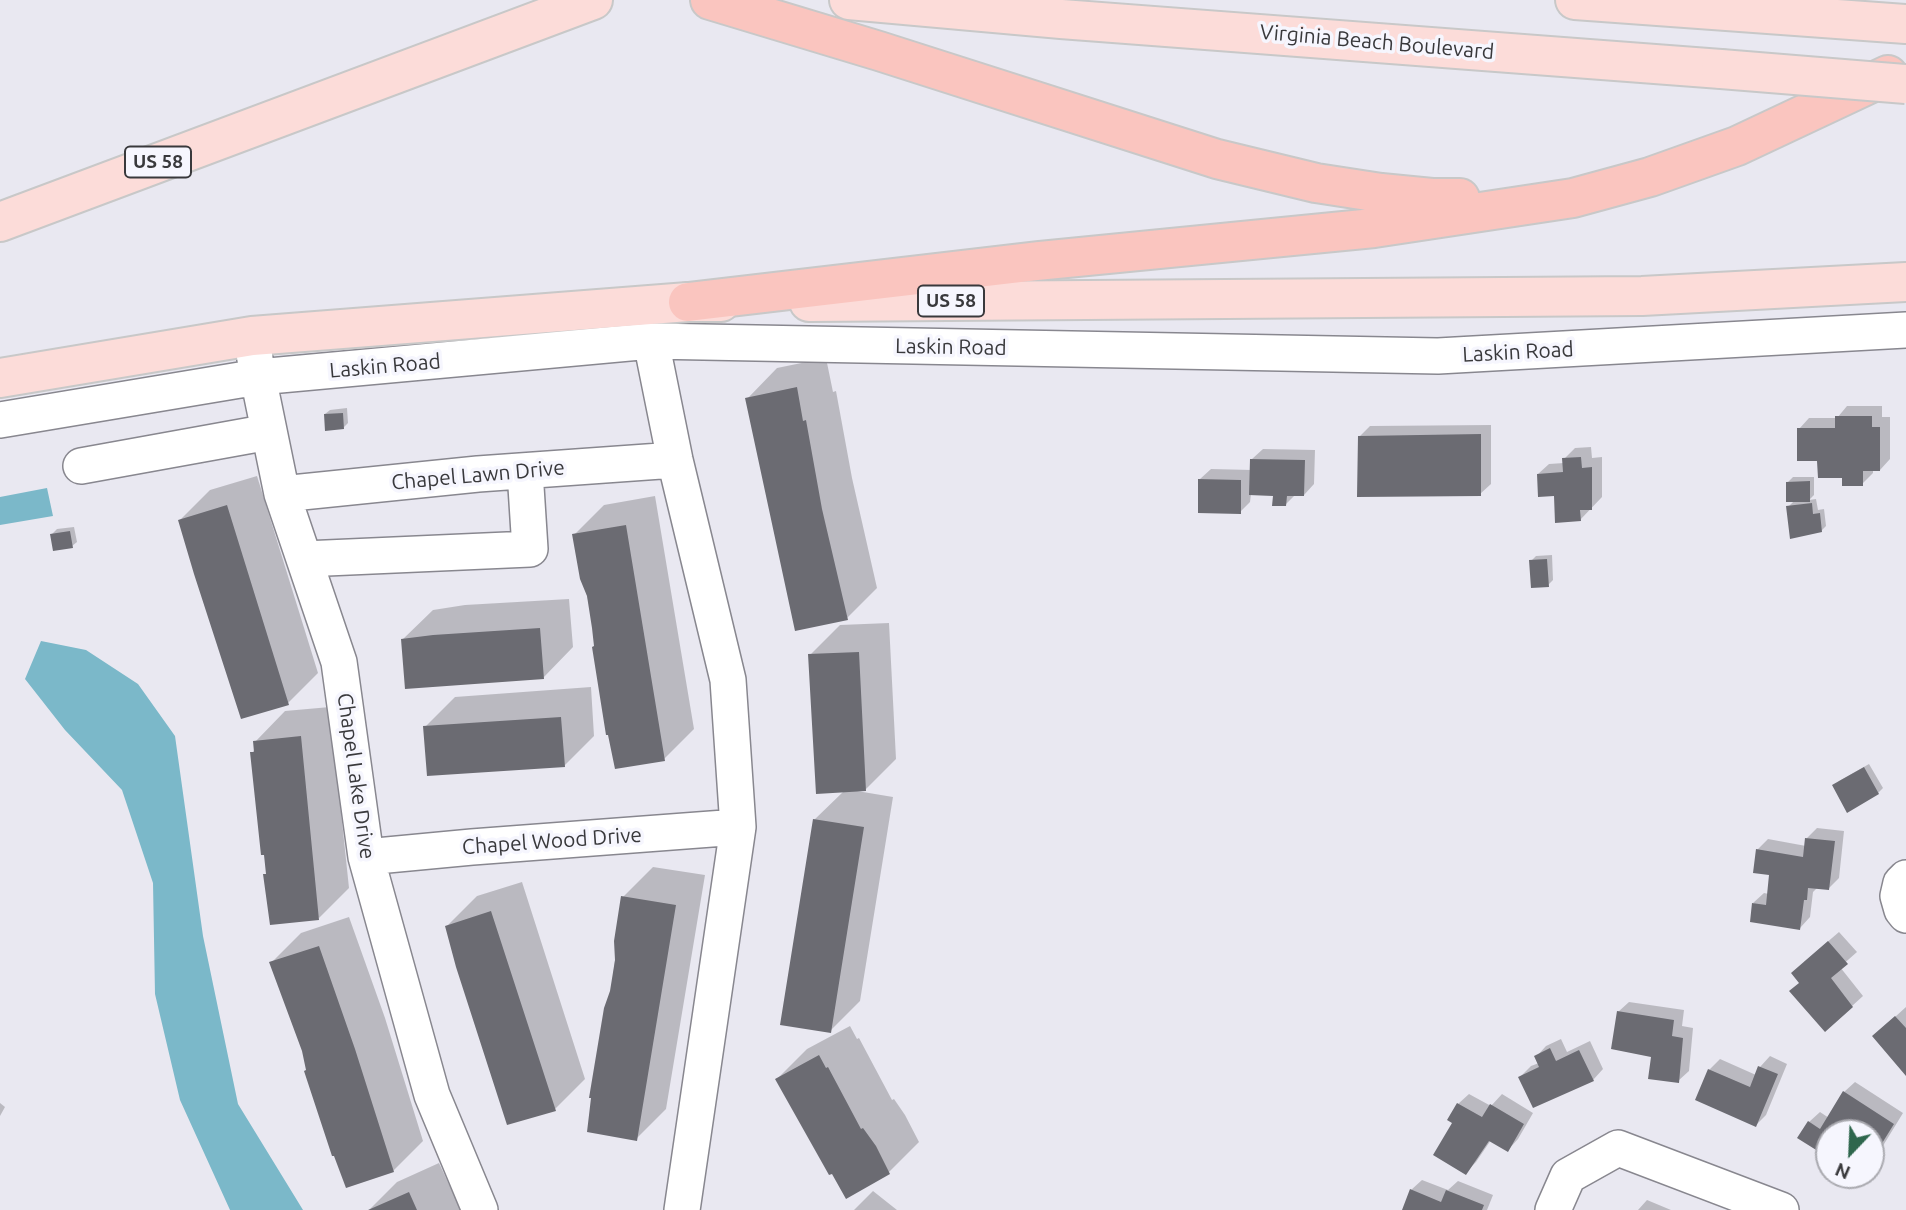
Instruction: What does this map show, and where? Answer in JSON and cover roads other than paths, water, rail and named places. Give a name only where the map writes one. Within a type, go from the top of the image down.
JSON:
[{"type":"highway","points":[[710,0],[1217,159],[1316,183],[1432,198],[1573,198]]},
{"type":"highway","points":[[688,302],[1038,261],[1374,228],[1573,198],[1650,177],[1737,146],[1906,67]]},
{"type":"main road","name":"US 58","points":[[0,222],[593,0]]},
{"type":"main road","name":"Virginia Beach Boulevard","points":[[849,0],[1061,19],[1906,83]]},
{"type":"main road","points":[[1575,0],[1906,24]]},
{"type":"main road","points":[[1804,0],[1863,22]]},
{"type":"main road","name":"Laskin Road","points":[[0,378],[252,336],[688,302],[1642,296],[1906,282]]},
{"type":"street","name":"Laskin Road","points":[[0,420],[258,377],[651,341],[1438,356],[1906,330]]},
{"type":"street","name":"Chapel Lake Drive","points":[[252,336],[282,494],[339,662],[366,857],[432,1095],[480,1210]]},
{"type":"street","points":[[651,341],[675,460],[728,680],[738,827],[682,1210]]},
{"type":"street","points":[[81,466],[269,432]]},
{"type":"street","name":"Chapel Lawn Drive","points":[[282,494],[675,460]]},
{"type":"street","points":[[304,559],[530,549],[525,471]]},
{"type":"street","name":"Chapel Wood Drive","points":[[366,857],[738,827]]},
{"type":"street","points":[[1906,877],[1901,883],[1898,896],[1906,915]]},
{"type":"street","points":[[1553,1210],[1568,1176],[1618,1148],[1781,1210]]},
{"type":"water","points":[[47,488],[53,516],[0,525],[0,497]]},
{"type":"water","points":[[41,641],[86,650],[138,684],[175,736],[203,936],[238,1104],[303,1210],[230,1210],[180,1100],[155,994],[153,883],[122,790],[65,730],[25,679]]}]
